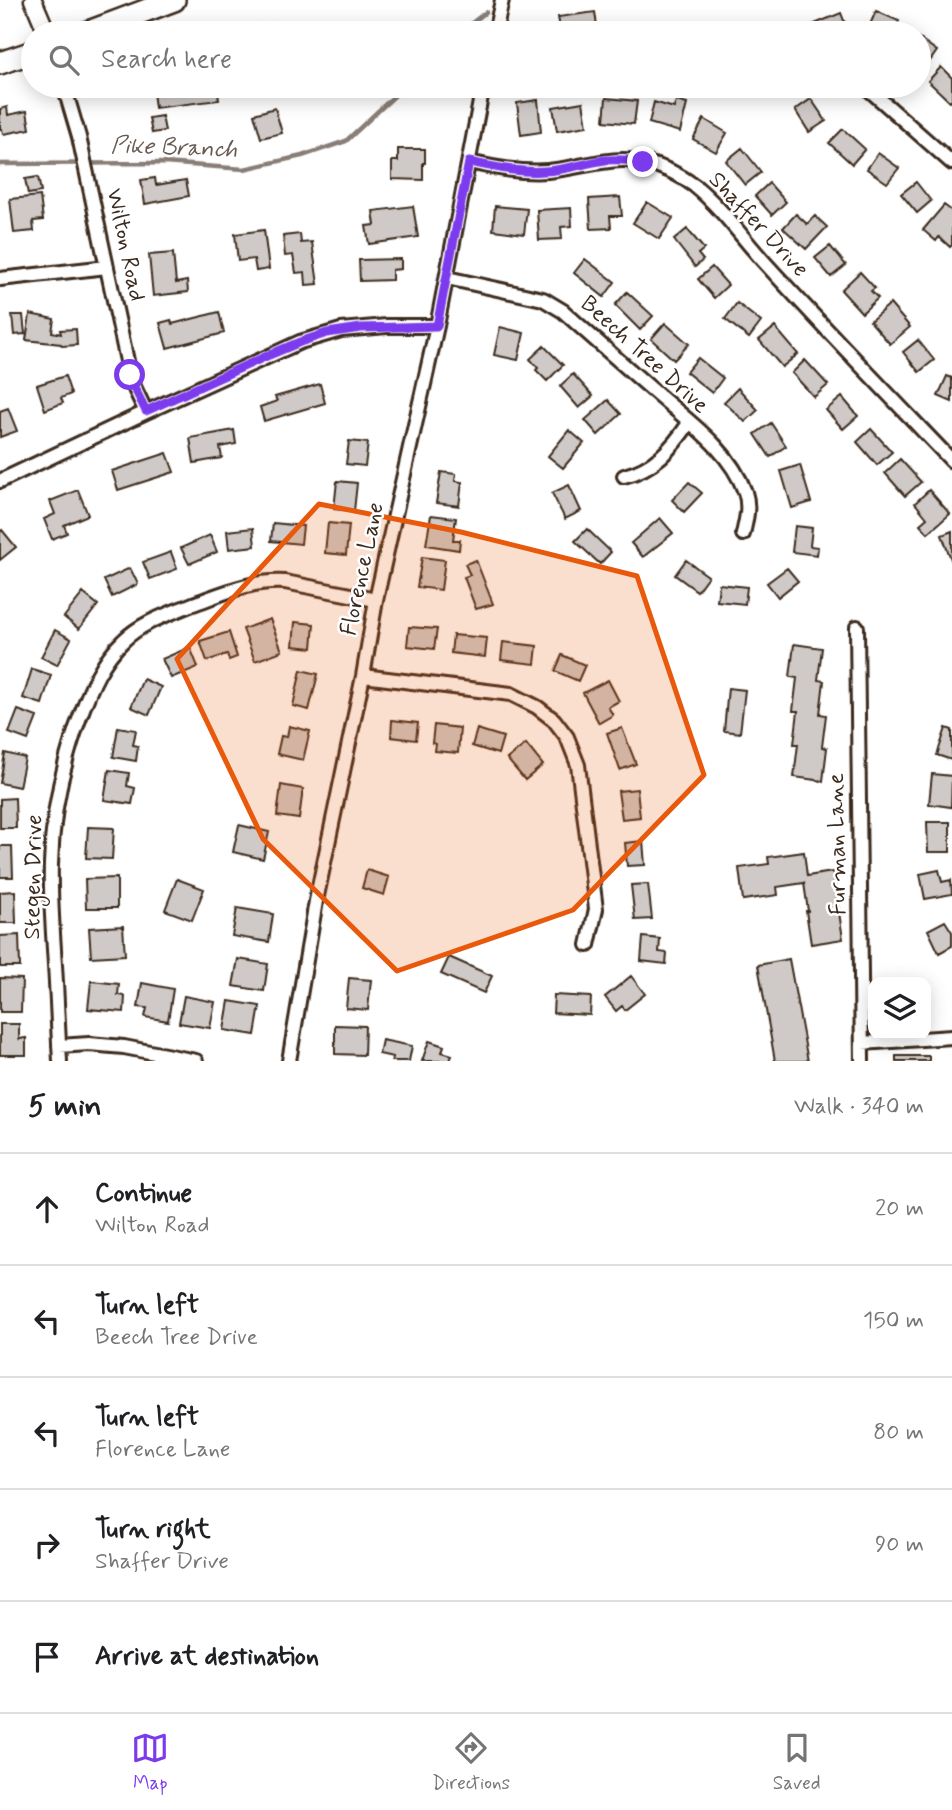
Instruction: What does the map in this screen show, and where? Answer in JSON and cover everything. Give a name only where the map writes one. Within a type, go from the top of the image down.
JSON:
[{"type":"main road","points":[[118,21],[174,0]]},
{"type":"main road","points":[[0,63],[21,56]]},
{"type":"street","points":[[33,0],[42,21]]},
{"type":"street","points":[[498,21],[502,0]]},
{"type":"street","name":"Wilton Road","points":[[67,98],[87,174],[132,383],[146,411]]},
{"type":"street","name":"Florence Lane","points":[[289,1061],[316,901],[363,676],[376,600],[447,278],[481,98]]},
{"type":"street","points":[[879,98],[952,163]]},
{"type":"street","name":"Shaffer Drive","points":[[469,162],[530,172],[562,169],[604,160],[626,160],[663,167],[683,177],[707,198],[952,461]]},
{"type":"street","points":[[0,279],[107,267]]},
{"type":"street","name":"Beech Tree Drive","points":[[447,278],[534,297],[556,306],[721,452],[738,477],[748,503],[743,534]]},
{"type":"street","points":[[0,481],[146,411],[300,342],[327,333],[361,328],[437,326]]},
{"type":"street","points":[[624,476],[638,473],[657,460],[689,423]]},
{"type":"street","name":"Stegen Drive","points":[[60,1061],[51,896],[53,832],[68,752],[89,692],[106,660],[125,639],[142,626],[248,584],[285,582],[376,600]]},
{"type":"street","name":"Furman Lane","points":[[856,627],[862,1061]]},
{"type":"street","points":[[363,676],[511,694],[537,707],[554,720],[567,737],[578,765],[596,909],[588,946]]},
{"type":"street","points":[[862,1043],[952,1037]]},
{"type":"street","points":[[59,1046],[89,1044],[124,1047],[196,1061]]},
{"type":"highlighted area","points":[[319,504],[461,532],[637,576],[704,775],[573,910],[397,971],[263,839],[177,659]]},
{"type":"building","points":[[876,11],[899,21],[872,21]]},
{"type":"building","points":[[595,12],[596,21],[559,21],[558,17]]},
{"type":"building","points":[[841,13],[844,21],[822,21]]},
{"type":"building","points":[[931,47],[937,51],[931,60]]},
{"type":"building","points":[[941,67],[952,78],[950,102],[931,84],[931,78]]},
{"type":"building","points":[[154,98],[219,100],[155,108]]},
{"type":"building","points":[[606,98],[637,101],[634,124],[604,121]]},
{"type":"building","points":[[811,99],[826,121],[809,132],[795,110]]},
{"type":"building","points":[[538,100],[541,132],[521,135],[517,103]]},
{"type":"building","points":[[676,101],[687,104],[680,132],[649,123],[654,102],[674,108]]},
{"type":"building","points":[[583,102],[587,126],[557,131],[553,107]]},
{"type":"building","points":[[7,107],[8,115],[27,111],[30,129],[3,134],[0,129],[0,109]]},
{"type":"building","points":[[275,108],[282,133],[261,138],[254,114]]},
{"type":"building","points":[[162,116],[165,131],[152,133],[149,118]]},
{"type":"building","points":[[704,119],[727,133],[716,152],[693,139]]},
{"type":"building","points":[[843,129],[865,149],[852,164],[829,143]]},
{"type":"building","points":[[742,148],[761,172],[745,185],[726,161]]},
{"type":"building","points":[[398,149],[425,149],[423,180],[392,179],[392,161],[398,161]]},
{"type":"building","points":[[878,153],[899,168],[887,183],[867,169]]},
{"type":"building","points":[[38,177],[41,192],[28,194],[25,179]]},
{"type":"building","points":[[155,178],[156,185],[186,180],[189,196],[145,204],[141,180]]},
{"type":"building","points":[[916,182],[931,201],[917,213],[901,194]]},
{"type":"building","points":[[769,183],[786,202],[772,215],[755,196]]},
{"type":"building","points":[[40,196],[43,220],[33,221],[34,231],[14,233],[10,199]]},
{"type":"building","points":[[620,197],[622,216],[610,216],[611,228],[591,229],[589,199]]},
{"type":"building","points":[[647,202],[673,218],[659,239],[633,223]]},
{"type":"building","points":[[944,205],[952,211],[950,247],[939,237],[936,241],[923,230]]},
{"type":"building","points":[[413,206],[418,237],[369,244],[366,226],[375,225],[373,211]]},
{"type":"building","points":[[495,206],[527,209],[524,234],[493,230]]},
{"type":"building","points":[[571,208],[572,226],[561,227],[562,239],[539,240],[537,210]]},
{"type":"building","points":[[796,214],[807,224],[815,216],[827,227],[806,249],[783,228]]},
{"type":"building","points":[[687,229],[704,249],[698,254],[703,260],[695,267],[674,240]]},
{"type":"building","points":[[264,230],[269,269],[256,271],[254,259],[238,261],[235,234]]},
{"type":"building","points":[[300,234],[301,243],[312,242],[318,284],[306,285],[305,272],[296,273],[293,255],[285,256],[283,236]]},
{"type":"building","points":[[830,246],[846,265],[831,277],[815,258]]},
{"type":"building","points":[[173,253],[176,283],[187,281],[188,292],[153,296],[149,255]]},
{"type":"building","points":[[401,259],[401,269],[392,270],[392,280],[360,281],[359,260]]},
{"type":"building","points":[[585,259],[615,282],[604,297],[574,273]]},
{"type":"building","points":[[712,267],[728,285],[714,298],[698,279]]},
{"type":"building","points":[[860,272],[875,288],[871,291],[878,298],[862,313],[841,290]]},
{"type":"building","points":[[627,292],[653,316],[640,330],[615,305]]},
{"type":"building","points":[[737,303],[761,322],[749,338],[725,319]]},
{"type":"building","points":[[890,304],[910,327],[890,344],[870,321]]},
{"type":"building","points":[[219,312],[224,333],[167,348],[160,323],[171,320],[172,324]]},
{"type":"building","points":[[30,314],[54,319],[52,332],[61,334],[60,330],[76,329],[77,345],[62,346],[26,340]]},
{"type":"building","points":[[12,315],[23,315],[25,334],[14,335]]},
{"type":"building","points":[[665,323],[689,344],[674,360],[651,339]]},
{"type":"building","points":[[500,327],[524,333],[518,360],[494,355]]},
{"type":"building","points":[[775,327],[798,354],[782,367],[759,340]]},
{"type":"building","points":[[918,340],[934,360],[919,372],[903,352]]},
{"type":"building","points":[[544,346],[563,365],[547,381],[530,359]]},
{"type":"building","points":[[698,358],[723,378],[712,393],[686,372]]},
{"type":"building","points":[[805,360],[828,385],[814,397],[792,373]]},
{"type":"building","points":[[573,374],[593,396],[579,408],[560,386]]},
{"type":"building","points":[[65,376],[71,394],[61,398],[63,403],[45,410],[37,385]]},
{"type":"building","points":[[947,376],[952,378],[952,402],[938,396]]},
{"type":"building","points":[[320,384],[325,403],[264,421],[260,407],[277,401],[275,397]]},
{"type":"building","points":[[738,388],[758,410],[745,422],[724,402]]},
{"type":"building","points":[[842,397],[858,416],[843,429],[826,410]]},
{"type":"building","points":[[608,400],[621,414],[598,435],[585,420]]},
{"type":"building","points":[[8,408],[17,431],[0,437],[0,411]]},
{"type":"building","points":[[771,423],[786,446],[770,457],[755,434]]},
{"type":"building","points":[[871,429],[892,452],[877,465],[857,442]]},
{"type":"building","points":[[234,430],[236,444],[220,447],[222,458],[194,463],[190,438]]},
{"type":"building","points":[[569,430],[584,443],[563,468],[548,456]]},
{"type":"building","points":[[349,441],[368,443],[365,466],[346,464]]},
{"type":"building","points":[[167,453],[174,472],[118,490],[112,471]]},
{"type":"building","points":[[900,459],[921,482],[905,496],[885,473]]},
{"type":"building","points":[[800,465],[811,502],[792,508],[781,471]]},
{"type":"building","points":[[441,472],[456,474],[455,481],[462,482],[459,506],[436,503]]},
{"type":"building","points":[[337,481],[357,483],[354,511],[334,509]]},
{"type":"building","points":[[689,482],[702,493],[684,512],[672,500]]},
{"type":"building","points":[[569,485],[581,511],[565,519],[552,493]]},
{"type":"building","points":[[78,490],[88,515],[64,525],[67,533],[52,539],[44,519],[55,514],[50,501]]},
{"type":"building","points":[[929,490],[950,514],[928,533],[920,524],[927,518],[915,503]]},
{"type":"building","points":[[431,515],[456,518],[453,540],[460,540],[459,550],[426,545]]},
{"type":"building","points":[[660,518],[673,533],[643,557],[631,543]]},
{"type":"building","points":[[273,523],[303,526],[301,544],[271,541]]},
{"type":"building","points":[[328,523],[349,525],[346,555],[325,553]]},
{"type":"building","points":[[795,526],[812,528],[810,546],[818,547],[817,555],[792,552]]},
{"type":"building","points":[[253,528],[255,546],[229,549],[227,531]]},
{"type":"building","points":[[587,529],[611,552],[600,564],[575,541]]},
{"type":"building","points":[[2,530],[16,547],[0,560],[0,532]]},
{"type":"building","points":[[952,531],[952,562],[942,535]]},
{"type":"building","points":[[210,535],[217,552],[189,564],[181,548]]},
{"type":"building","points":[[171,552],[177,569],[150,579],[143,562]]},
{"type":"building","points":[[422,557],[445,560],[441,590],[417,587]]},
{"type":"building","points":[[476,560],[493,604],[476,609],[464,577],[470,575],[465,564]]},
{"type":"building","points":[[686,560],[708,576],[697,591],[675,575]]},
{"type":"building","points":[[130,568],[138,584],[112,597],[104,580]]},
{"type":"building","points":[[787,568],[798,581],[778,597],[767,583]]},
{"type":"building","points":[[719,584],[747,587],[745,604],[717,601]]},
{"type":"building","points":[[83,593],[98,605],[79,629],[64,617]]},
{"type":"building","points":[[270,619],[282,651],[255,661],[243,629]]},
{"type":"building","points":[[295,622],[314,624],[312,648],[293,646]]},
{"type":"building","points":[[409,627],[437,629],[434,649],[407,646]]},
{"type":"building","points":[[55,630],[71,639],[57,665],[41,657]]},
{"type":"building","points":[[229,632],[237,657],[229,660],[227,654],[207,661],[200,641]]},
{"type":"building","points":[[453,635],[487,638],[485,657],[451,653]]},
{"type":"building","points":[[503,642],[537,646],[535,664],[501,660]]},
{"type":"building","points":[[794,644],[822,648],[818,680],[824,681],[820,714],[826,715],[822,747],[827,748],[823,781],[794,777],[798,711],[793,711],[797,678],[790,677]]},
{"type":"building","points":[[190,647],[198,667],[171,678],[162,659]]},
{"type":"building","points":[[562,655],[585,665],[578,681],[555,671]]},
{"type":"building","points":[[32,669],[51,675],[42,704],[23,698]]},
{"type":"building","points":[[301,670],[318,674],[309,710],[293,706]]},
{"type":"building","points":[[143,679],[161,687],[149,715],[131,707]]},
{"type":"building","points":[[608,680],[619,701],[608,707],[613,715],[599,723],[583,693]]},
{"type":"building","points":[[728,688],[745,690],[740,733],[724,731]]},
{"type":"building","points":[[18,710],[37,717],[28,740],[9,733]]},
{"type":"building","points":[[392,720],[418,723],[416,740],[391,737]]},
{"type":"building","points":[[434,725],[460,728],[458,753],[435,751],[436,744],[432,743]]},
{"type":"building","points":[[289,726],[310,731],[303,760],[277,754],[281,736],[287,737]]},
{"type":"building","points":[[118,727],[136,730],[133,745],[138,746],[136,761],[113,757]]},
{"type":"building","points":[[622,728],[636,764],[620,770],[607,733]]},
{"type":"building","points":[[946,728],[952,730],[952,760],[937,755]]},
{"type":"building","points":[[477,729],[503,737],[498,754],[472,746]]},
{"type":"building","points":[[526,744],[543,765],[525,780],[507,759]]},
{"type":"building","points":[[5,753],[25,758],[19,787],[0,783]]},
{"type":"building","points":[[109,770],[129,773],[127,786],[135,788],[132,804],[104,800]]},
{"type":"building","points":[[932,774],[952,776],[951,807],[929,804]]},
{"type":"building","points":[[281,785],[303,789],[299,819],[277,816]]},
{"type":"building","points":[[637,789],[640,817],[622,819],[618,791]]},
{"type":"building","points":[[15,798],[16,828],[0,828],[0,799]]},
{"type":"building","points":[[927,822],[950,822],[950,852],[928,852]]},
{"type":"building","points":[[239,825],[269,832],[263,859],[233,852]]},
{"type":"building","points":[[88,827],[114,828],[112,859],[86,858]]},
{"type":"building","points":[[643,841],[645,865],[627,866],[625,843]]},
{"type":"building","points":[[0,846],[12,846],[13,877],[0,877]]},
{"type":"building","points":[[804,852],[807,876],[833,872],[843,939],[811,944],[804,883],[777,887],[778,895],[743,900],[739,868],[769,864],[768,857]]},
{"type":"building","points":[[367,870],[389,877],[384,895],[362,888]]},
{"type":"building","points":[[939,870],[942,882],[951,880],[952,894],[925,899],[920,874]]},
{"type":"building","points":[[117,878],[117,908],[86,908],[85,879]]},
{"type":"building","points":[[177,879],[204,889],[192,920],[165,910]]},
{"type":"building","points":[[648,884],[652,919],[635,920],[631,885]]},
{"type":"building","points":[[15,891],[16,923],[0,923],[0,892]]},
{"type":"building","points":[[237,908],[273,914],[269,942],[232,936]]},
{"type":"building","points":[[945,921],[952,932],[952,946],[939,953],[928,930]]},
{"type":"building","points":[[123,926],[125,955],[91,957],[89,928]]},
{"type":"building","points":[[19,935],[20,967],[0,967],[0,936]]},
{"type":"building","points":[[643,937],[660,939],[659,952],[667,953],[666,964],[641,961]]},
{"type":"building","points":[[449,957],[492,976],[484,993],[441,974]]},
{"type":"building","points":[[238,959],[268,964],[264,991],[233,986]]},
{"type":"building","points":[[789,959],[808,1061],[775,1061],[758,965]]},
{"type":"building","points":[[631,976],[645,994],[625,1010],[622,1006],[616,1011],[605,997]]},
{"type":"building","points":[[0,978],[22,979],[21,1012],[0,1012]]},
{"type":"building","points":[[349,978],[371,980],[368,1010],[346,1008]]},
{"type":"building","points":[[91,981],[119,984],[118,995],[125,996],[124,1012],[88,1009]]},
{"type":"building","points":[[142,983],[173,989],[168,1021],[145,1017],[147,1008],[138,1007]]},
{"type":"building","points":[[554,995],[591,997],[590,1015],[553,1013]]},
{"type":"building","points":[[184,996],[215,1002],[210,1028],[179,1023]]},
{"type":"building","points":[[229,1001],[260,1006],[255,1035],[224,1030]]},
{"type":"building","points":[[0,1024],[19,1024],[19,1039],[26,1038],[26,1055],[0,1055]]},
{"type":"building","points":[[335,1025],[365,1026],[364,1055],[335,1054]]},
{"type":"building","points":[[382,1040],[412,1046],[409,1061],[392,1061],[393,1057],[379,1054]]},
{"type":"building","points":[[429,1041],[444,1046],[442,1052],[452,1055],[450,1061],[422,1061]]},
{"type":"building","points":[[896,1056],[929,1056],[929,1061],[896,1061]]},
{"type":"waterway","name":"Pike Branch","points":[[474,21],[486,12]]},
{"type":"waterway","name":"Pike Branch","points":[[0,164],[164,163],[244,169],[302,156],[346,141],[392,98]]},
{"type":"route","points":[[130,375],[146,411],[269,355],[327,333],[387,326],[437,326],[469,162],[530,172],[562,169],[604,160],[643,162]]}]
